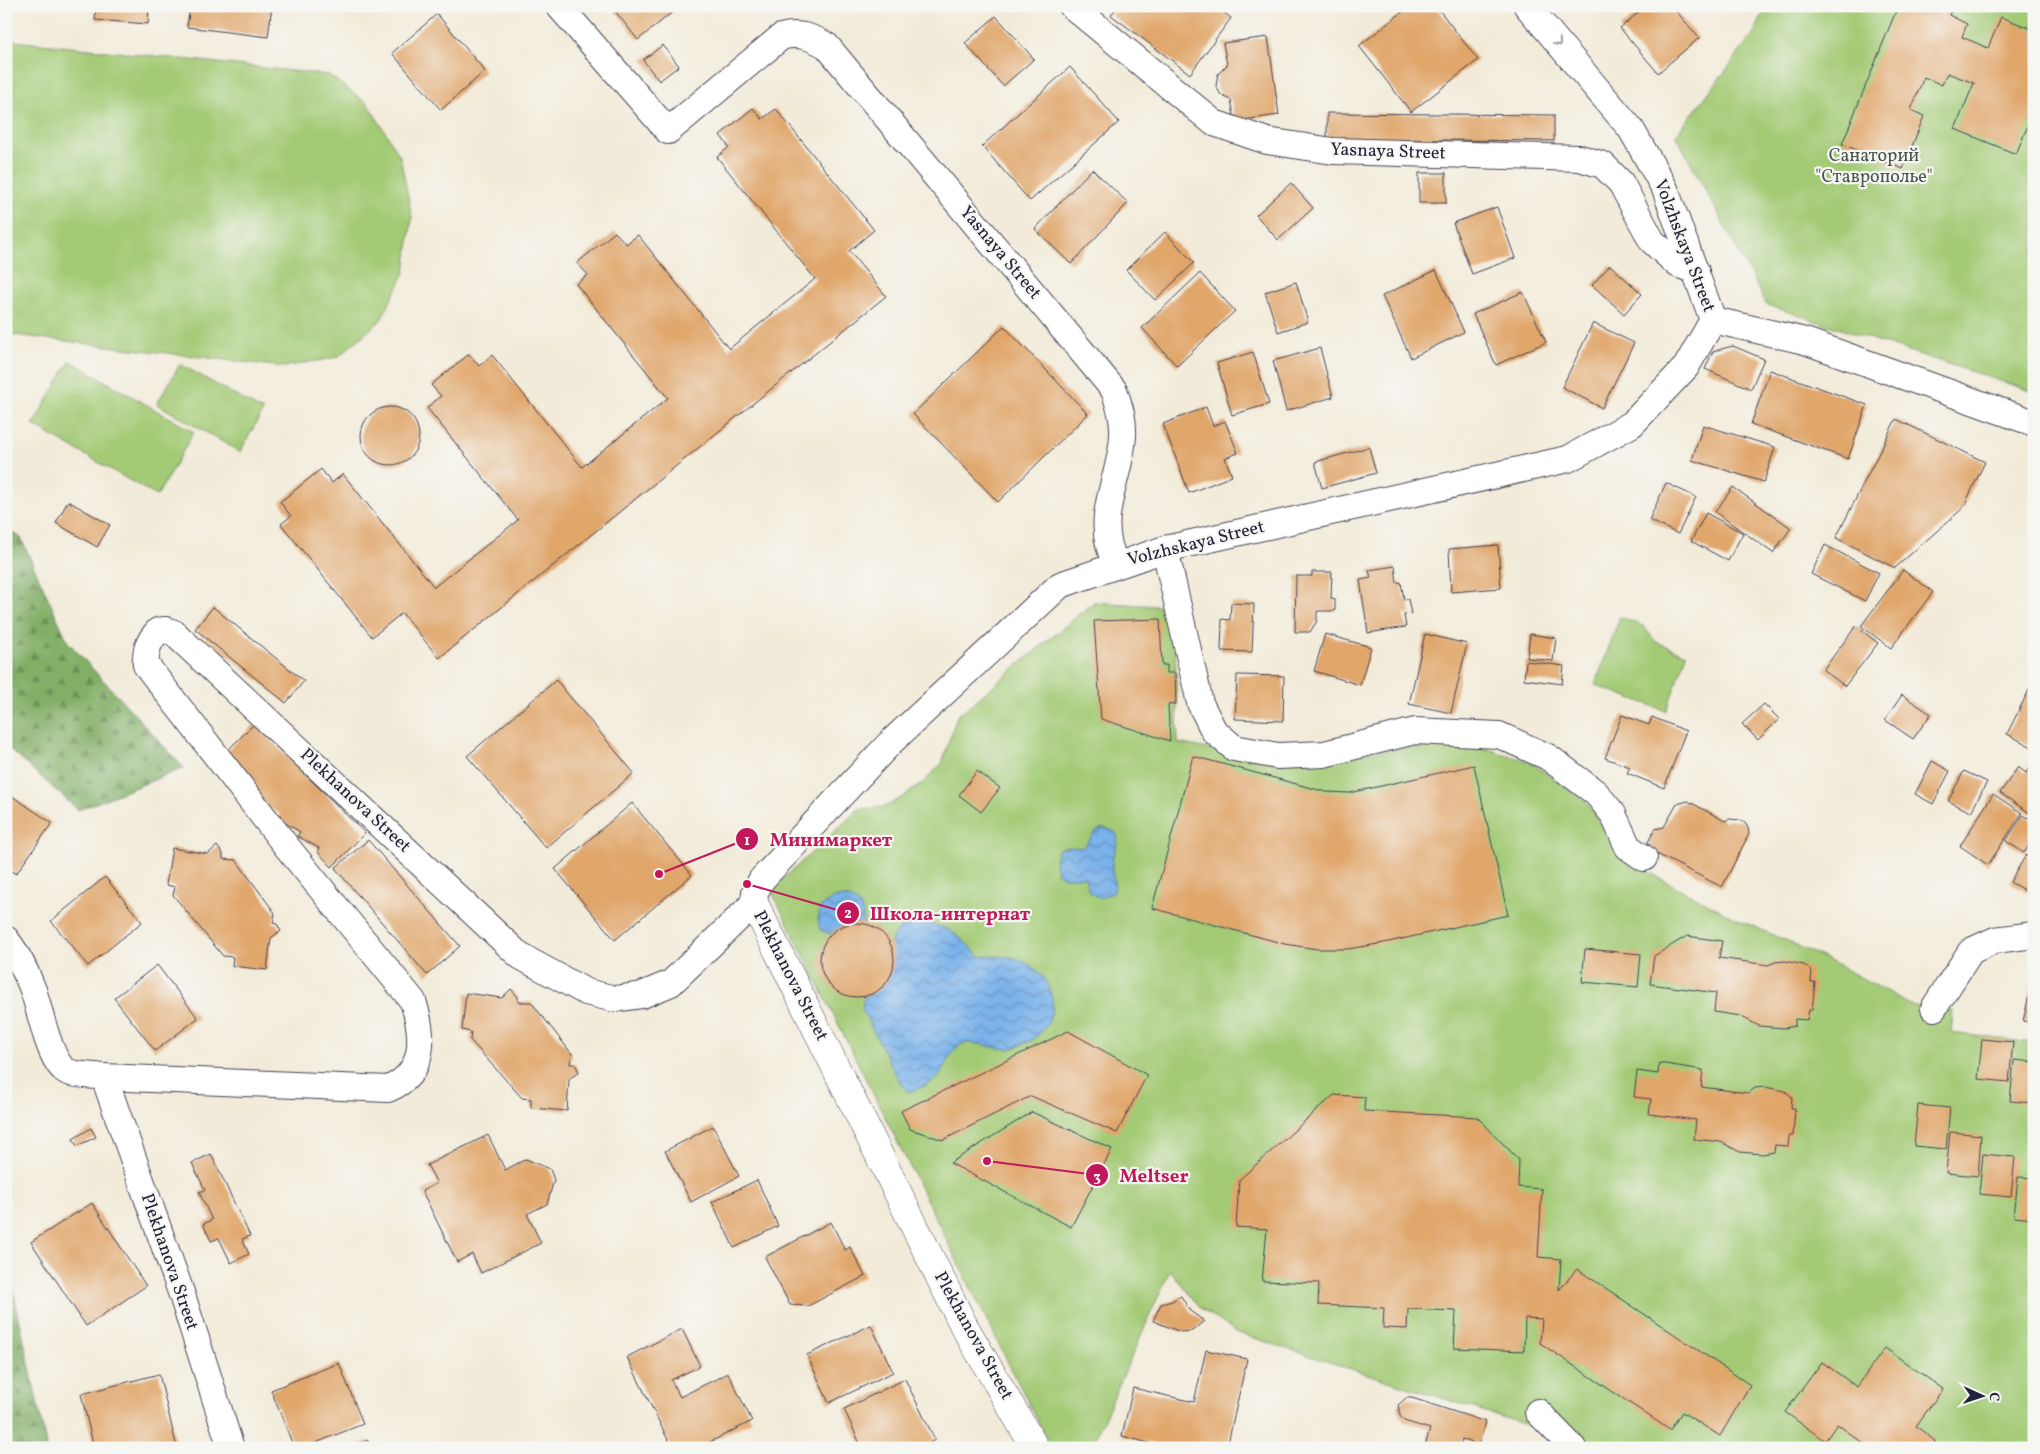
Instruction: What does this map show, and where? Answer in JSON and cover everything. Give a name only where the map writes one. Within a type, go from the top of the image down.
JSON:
[{"type":"street","name":"Yasnaya Street","points":[[559,6],[668,131],[781,38],[801,35],[814,38],[828,46],[1114,390],[1122,413],[1123,435],[1107,506],[1106,536],[1110,554],[1117,565]]},
{"type":"street","name":"Yasnaya Street","points":[[1072,6],[1214,123],[1267,141],[1333,151],[1580,158],[1603,165],[1621,183],[1652,241],[1677,264],[1696,271]]},
{"type":"street","name":"Volzhskaya Street","points":[[754,904],[756,892],[762,879],[898,736],[1060,585],[1165,549],[1568,460],[1632,424],[1686,367],[1712,320],[1665,189],[1631,129],[1527,6]]},
{"type":"street","name":"Volzhskaya Street","points":[[1712,320],[1805,341],[2034,423]]},
{"type":"street","points":[[1165,549],[1200,702],[1214,731],[1234,748],[1278,756],[1324,754],[1415,731],[1499,735],[1548,757],[1596,793],[1613,814],[1628,847],[1644,858]]},
{"type":"street","name":"Plekhanova Street","points":[[6,939],[20,957],[34,990],[59,1063],[66,1070],[75,1073],[104,1077],[388,1089],[401,1084],[413,1071],[420,1050],[420,1025],[413,1001],[287,847],[146,665],[145,654],[150,640],[158,631],[166,630],[174,632],[520,956],[586,992],[615,999],[642,995],[671,983],[754,904],[964,1326],[1035,1448]]},
{"type":"street","points":[[1934,1008],[1971,951],[1995,940],[2034,935]]},
{"type":"street","name":"Plekhanova Street","points":[[104,1077],[182,1295],[230,1448]]},
{"type":"street","points":[[1538,1412],[1573,1448]]},
{"type":"green space","name":"Санаторий \"Ставрополье\"","points":[[1767,6],[2034,6],[2034,392],[1767,305],[1676,135],[1753,35]]},
{"type":"green space","points":[[6,40],[329,75],[368,104],[400,156],[412,217],[405,272],[381,320],[338,357],[284,367],[6,334]]},
{"type":"green space","points":[[70,361],[194,432],[157,496],[33,425]]},
{"type":"green space","points":[[180,364],[263,411],[240,452],[157,404]]},
{"type":"green space","points":[[6,527],[21,538],[68,642],[184,768],[78,810],[6,746]]},
{"type":"green space","points":[[1094,602],[1174,607],[1178,743],[1273,762],[1406,748],[1471,744],[1530,762],[1586,801],[1621,854],[1654,875],[1735,918],[1824,958],[1914,1006],[1953,1011],[1951,1033],[2034,1043],[2034,1448],[1599,1448],[1238,1333],[1200,1308],[1170,1270],[1091,1448],[1051,1448],[771,890],[859,809],[885,807],[925,781],[942,763],[957,716]]},
{"type":"green space","points":[[1620,617],[1643,626],[1656,642],[1687,654],[1666,711],[1595,685]]},
{"type":"green space","points":[[6,1256],[47,1448],[6,1448]]},
{"type":"water","points":[[1102,828],[1112,830],[1117,834],[1117,839],[1112,864],[1114,892],[1100,898],[1089,892],[1085,877],[1065,877],[1057,873],[1055,861],[1059,849],[1070,847],[1083,848],[1095,832]]},
{"type":"water","points":[[846,897],[855,901],[862,910],[863,923],[846,923],[830,934],[820,930],[818,919],[820,907],[834,898]]},
{"type":"water","points":[[916,922],[945,928],[958,936],[979,956],[1013,958],[1030,965],[1048,985],[1052,996],[1052,1008],[1049,1020],[1042,1031],[1030,1041],[1007,1049],[971,1043],[960,1045],[951,1054],[935,1080],[909,1092],[902,1086],[862,1009],[864,997],[879,989],[887,981],[891,972],[891,946],[893,938],[898,930]]},
{"type":"building","points":[[96,6],[149,6],[148,24],[95,20]]},
{"type":"building","points":[[190,6],[272,6],[268,37],[187,27]]},
{"type":"building","points":[[611,6],[680,6],[638,40]]},
{"type":"building","points":[[1118,6],[1215,6],[1231,18],[1190,74],[1111,15]]},
{"type":"building","points":[[1410,6],[1436,6],[1478,60],[1411,112],[1359,46]]},
{"type":"building","points":[[1646,6],[1672,6],[1699,38],[1658,73],[1620,28]]},
{"type":"building","points":[[1898,6],[1953,6],[1949,15],[1967,24],[1962,37],[1988,48],[2001,17],[2034,30],[2034,111],[2016,154],[1955,129],[1974,83],[1947,73],[1942,85],[1924,77],[1911,110],[1924,116],[1903,169],[1842,144]]},
{"type":"building","points":[[437,14],[485,71],[441,110],[392,53]]},
{"type":"building","points":[[996,16],[1034,59],[1003,86],[965,43]]},
{"type":"building","points":[[1268,37],[1279,115],[1235,121],[1231,100],[1221,95],[1216,86],[1218,74],[1227,65],[1223,43]]},
{"type":"building","points":[[663,45],[679,66],[659,81],[643,60]]},
{"type":"building","points":[[1070,67],[1119,122],[1030,201],[982,146]]},
{"type":"building","points":[[753,108],[762,119],[776,109],[874,230],[849,251],[886,296],[439,658],[402,613],[372,637],[281,524],[291,516],[280,502],[321,469],[332,483],[343,474],[434,587],[518,520],[427,408],[441,396],[431,385],[469,354],[479,366],[492,355],[582,467],[668,398],[576,284],[588,275],[577,263],[615,232],[626,244],[638,235],[729,349],[815,279],[717,157],[729,147],[720,135]]},
{"type":"building","points":[[1327,113],[1554,115],[1554,141],[1327,139]]},
{"type":"building","points":[[1092,169],[1128,203],[1071,264],[1035,229]]},
{"type":"building","points":[[1419,173],[1446,173],[1446,203],[1419,203]]},
{"type":"building","points":[[1291,183],[1313,208],[1278,240],[1256,215]]},
{"type":"building","points":[[1497,207],[1515,258],[1472,274],[1453,223]]},
{"type":"building","points":[[1165,232],[1194,263],[1155,300],[1126,270]]},
{"type":"building","points":[[1610,265],[1642,294],[1624,314],[1592,285]]},
{"type":"building","points":[[1436,270],[1464,332],[1411,358],[1382,296]]},
{"type":"building","points":[[1200,273],[1235,311],[1177,366],[1142,328]]},
{"type":"building","points":[[1296,282],[1308,322],[1278,332],[1265,292]]},
{"type":"building","points":[[1523,292],[1546,342],[1496,365],[1473,314]]},
{"type":"building","points":[[1593,323],[1634,343],[1602,408],[1562,387]]},
{"type":"building","points":[[1004,326],[1088,414],[998,502],[913,414]]},
{"type":"building","points":[[1733,346],[1764,359],[1751,389],[1705,369],[1713,351]]},
{"type":"building","points":[[1320,348],[1333,397],[1286,411],[1273,361]]},
{"type":"building","points":[[1253,352],[1269,404],[1232,415],[1217,363]]},
{"type":"building","points":[[1770,370],[1867,405],[1848,459],[1751,424]]},
{"type":"building","points":[[384,407],[396,407],[411,415],[419,430],[419,442],[411,457],[396,465],[384,465],[369,457],[361,442],[361,430],[369,415]]},
{"type":"building","points":[[1206,407],[1213,426],[1225,421],[1238,453],[1225,458],[1232,476],[1189,493],[1163,424]]},
{"type":"building","points":[[1896,419],[1985,462],[1963,508],[1895,568],[1836,538]]},
{"type":"building","points":[[1703,425],[1775,447],[1764,482],[1692,460]]},
{"type":"building","points":[[1369,447],[1376,473],[1322,488],[1315,462]]},
{"type":"building","points":[[1666,483],[1696,497],[1678,534],[1649,520]]},
{"type":"building","points":[[1733,487],[1791,528],[1773,553],[1715,512]]},
{"type":"building","points":[[68,501],[110,525],[97,547],[56,523]]},
{"type":"building","points":[[1706,513],[1743,533],[1728,561],[1691,541]]},
{"type":"building","points":[[1498,545],[1501,588],[1451,592],[1449,549]]},
{"type":"building","points":[[1825,545],[1879,573],[1865,601],[1811,574]]},
{"type":"building","points":[[1395,566],[1397,583],[1401,582],[1404,600],[1408,599],[1411,614],[1404,615],[1406,627],[1368,633],[1360,580],[1371,578],[1369,570]]},
{"type":"building","points":[[1903,570],[1933,592],[1891,648],[1861,626]]},
{"type":"building","points":[[1312,572],[1332,572],[1331,598],[1335,599],[1335,611],[1317,611],[1317,621],[1310,632],[1295,632],[1296,576],[1312,576]]},
{"type":"building","points":[[1231,603],[1254,604],[1252,652],[1221,651],[1222,619],[1230,620]]},
{"type":"building","points":[[213,607],[304,681],[286,703],[195,629]]},
{"type":"building","points":[[1160,619],[1162,665],[1167,665],[1167,673],[1175,673],[1176,704],[1168,705],[1170,741],[1101,719],[1094,621]]},
{"type":"building","points":[[1856,626],[1878,643],[1845,686],[1823,670]]},
{"type":"building","points":[[1325,634],[1371,647],[1360,685],[1314,671]]},
{"type":"building","points":[[1425,634],[1467,644],[1451,713],[1409,704]]},
{"type":"building","points":[[1530,634],[1556,638],[1553,661],[1527,658]]},
{"type":"building","points":[[1526,661],[1564,666],[1562,684],[1524,679]]},
{"type":"building","points":[[1237,675],[1284,676],[1283,721],[1235,719]]},
{"type":"building","points":[[556,680],[634,773],[546,848],[467,756]]},
{"type":"building","points":[[2034,680],[2034,748],[2007,734]]},
{"type":"building","points":[[1902,695],[1931,714],[1913,739],[1885,720]]},
{"type":"building","points":[[1764,704],[1779,719],[1758,740],[1742,724]]},
{"type":"building","points":[[1622,715],[1649,725],[1652,717],[1686,731],[1664,788],[1627,773],[1630,767],[1605,758]]},
{"type":"building","points":[[254,724],[365,833],[332,867],[317,851],[319,848],[297,836],[300,832],[278,818],[281,815],[257,800],[221,757]]},
{"type":"building","points":[[1193,756],[1326,792],[1350,793],[1474,765],[1508,915],[1384,943],[1348,949],[1317,949],[1285,944],[1152,908]]},
{"type":"building","points":[[1932,761],[1950,771],[1933,804],[1915,794]]},
{"type":"building","points":[[2034,762],[2034,816],[2000,793],[2018,767],[2026,773]]},
{"type":"building","points":[[977,771],[1000,788],[981,812],[959,795]]},
{"type":"building","points":[[1964,771],[1987,782],[1971,812],[1948,801]]},
{"type":"building","points":[[6,792],[52,823],[16,874],[6,868]]},
{"type":"building","points":[[1993,794],[2022,813],[1988,865],[1960,846]]},
{"type":"building","points":[[1688,801],[1725,821],[1729,819],[1740,820],[1748,828],[1749,834],[1722,887],[1653,852],[1648,842],[1655,829],[1664,827],[1677,804]]},
{"type":"building","points":[[632,803],[692,875],[615,940],[555,869]]},
{"type":"building","points":[[2023,815],[2034,821],[2034,838],[2024,853],[2006,841]]},
{"type":"building","points":[[368,840],[460,946],[427,975],[335,868]]},
{"type":"building","points":[[217,846],[223,854],[223,859],[236,860],[275,913],[273,923],[277,924],[281,931],[271,938],[267,970],[232,966],[233,957],[223,956],[173,895],[175,887],[166,885],[172,848],[208,854]]},
{"type":"building","points":[[2026,855],[2034,860],[2034,896],[2010,882]]},
{"type":"building","points":[[105,877],[142,922],[88,966],[51,921]]},
{"type":"building","points":[[857,923],[871,926],[883,934],[891,946],[894,960],[891,974],[883,986],[871,994],[857,997],[843,994],[831,986],[823,974],[820,960],[823,946],[831,934],[843,926]]},
{"type":"building","points":[[1687,936],[1722,941],[1719,958],[1768,965],[1785,961],[1804,965],[1812,971],[1811,982],[1815,982],[1812,1010],[1809,1010],[1807,1020],[1795,1019],[1795,1026],[1784,1028],[1759,1026],[1740,1016],[1714,1012],[1716,993],[1650,984],[1654,956]]},
{"type":"building","points":[[1585,949],[1641,954],[1638,987],[1582,982]]},
{"type":"building","points":[[157,965],[198,1018],[155,1051],[114,998]]},
{"type":"building","points":[[2034,975],[2034,1023],[2023,1021]]},
{"type":"building","points":[[511,989],[518,997],[518,1002],[531,1002],[572,1054],[570,1064],[575,1064],[579,1072],[569,1079],[567,1111],[531,1108],[531,1099],[522,1098],[470,1040],[471,1032],[462,1030],[466,993],[502,998]]},
{"type":"building","points":[[1068,1031],[1147,1075],[1117,1133],[1031,1096],[943,1140],[910,1129],[901,1111]]},
{"type":"building","points":[[1982,1039],[2013,1042],[2009,1082],[1978,1079]]},
{"type":"building","points":[[2014,1060],[2034,1062],[2034,1103],[2010,1101]]},
{"type":"building","points":[[1659,1063],[1703,1070],[1701,1087],[1748,1093],[1755,1088],[1765,1087],[1785,1091],[1792,1097],[1791,1108],[1795,1108],[1793,1136],[1789,1136],[1788,1146],[1775,1145],[1774,1152],[1763,1154],[1740,1152],[1721,1142],[1694,1139],[1696,1120],[1649,1114],[1651,1099],[1634,1097],[1637,1071],[1658,1074]]},
{"type":"building","points":[[1334,1095],[1365,1097],[1364,1111],[1477,1117],[1519,1160],[1518,1187],[1542,1189],[1538,1257],[1561,1259],[1559,1290],[1577,1269],[1750,1385],[1720,1436],[1682,1412],[1670,1430],[1540,1343],[1542,1319],[1525,1318],[1524,1351],[1454,1348],[1456,1311],[1408,1309],[1407,1329],[1383,1328],[1384,1308],[1318,1305],[1319,1283],[1262,1281],[1267,1229],[1236,1227],[1239,1180]]},
{"type":"building","points":[[1918,1105],[1950,1108],[1946,1149],[1914,1146]]},
{"type":"building","points":[[1032,1112],[1112,1149],[1071,1227],[950,1163]]},
{"type":"building","points":[[713,1126],[739,1176],[691,1202],[665,1151]]},
{"type":"building","points":[[91,1128],[96,1137],[77,1146],[73,1139]]},
{"type":"building","points":[[1950,1132],[1981,1135],[1978,1176],[1946,1173]]},
{"type":"building","points":[[488,1135],[505,1170],[526,1159],[550,1169],[554,1180],[547,1204],[527,1214],[541,1243],[481,1273],[472,1254],[457,1262],[422,1191],[437,1183],[427,1165]]},
{"type":"building","points":[[211,1154],[250,1236],[242,1239],[249,1254],[231,1263],[219,1238],[211,1241],[203,1224],[212,1220],[199,1192],[205,1190],[192,1163]]},
{"type":"building","points":[[1983,1154],[2015,1157],[2011,1197],[1979,1194]]},
{"type":"building","points":[[2018,1177],[2034,1178],[2034,1219],[2014,1217]]},
{"type":"building","points":[[757,1180],[778,1226],[734,1248],[712,1202]]},
{"type":"building","points":[[92,1203],[146,1286],[86,1326],[31,1242]]},
{"type":"building","points":[[831,1222],[845,1250],[850,1247],[865,1276],[808,1306],[790,1305],[765,1257]]},
{"type":"building","points":[[1181,1296],[1190,1311],[1204,1321],[1192,1331],[1181,1332],[1153,1321],[1161,1304]]},
{"type":"building","points":[[871,1325],[893,1372],[829,1403],[807,1355]]},
{"type":"building","points":[[682,1329],[700,1366],[671,1380],[680,1397],[728,1373],[752,1421],[698,1448],[672,1448],[627,1357]]},
{"type":"building","points":[[1885,1348],[1943,1389],[1916,1426],[1935,1441],[1931,1448],[1870,1448],[1837,1424],[1825,1441],[1785,1412],[1822,1362],[1857,1387]]},
{"type":"building","points":[[1206,1350],[1247,1359],[1227,1448],[1168,1448],[1122,1436],[1133,1388],[1194,1402]]},
{"type":"building","points":[[339,1363],[363,1424],[303,1448],[294,1448],[271,1390]]},
{"type":"building","points":[[159,1374],[177,1448],[94,1448],[81,1394]]},
{"type":"building","points":[[905,1379],[935,1440],[920,1448],[862,1448],[844,1409]]},
{"type":"building","points":[[1406,1398],[1412,1398],[1486,1422],[1478,1445],[1462,1439],[1459,1448],[1441,1448],[1426,1443],[1430,1429],[1404,1421],[1400,1416],[1398,1405]]},
{"type":"building","points":[[368,1440],[371,1448],[350,1448]]},
{"type":"place","name":"Минимаркет","points":[[659,874]]},
{"type":"place","name":"Школа-интернат","points":[[747,884]]},
{"type":"place","name":"Meltser","points":[[987,1161]]}]
